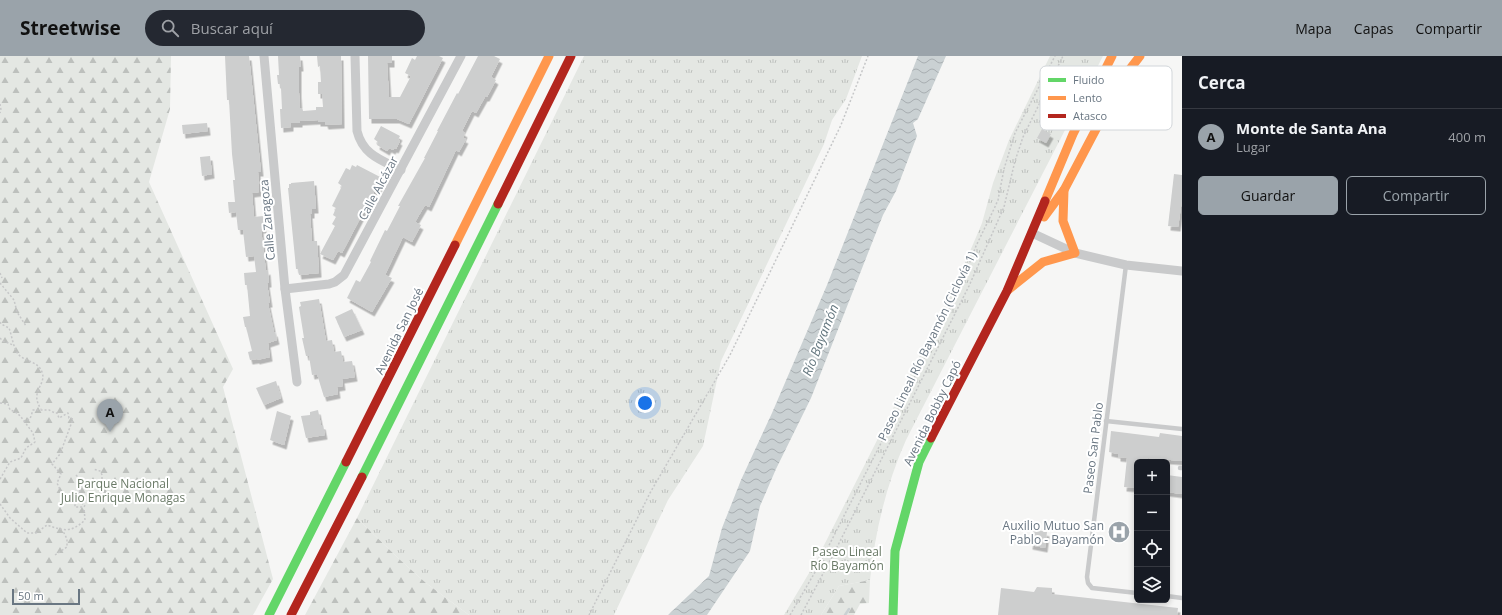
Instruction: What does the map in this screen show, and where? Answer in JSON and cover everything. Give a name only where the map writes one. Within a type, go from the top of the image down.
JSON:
[{"type":"main road","name":"Avenida San José","points":[[269,615],[291,574],[549,56]]},
{"type":"main road","points":[[291,615],[336,529],[571,56]]},
{"type":"main road","name":"Avenida Bobby Capó","points":[[1107,66],[1112,56]]},
{"type":"main road","name":"Avenida Bobby Capó","points":[[1132,66],[1140,56]]},
{"type":"main road","name":"Avenida Bobby Capó","points":[[893,615],[895,551],[919,462],[1007,291],[1075,130]]},
{"type":"main road","name":"Avenida Bobby Capó","points":[[1032,233],[1064,190],[1095,130]]},
{"type":"main road","points":[[1007,291],[1042,262],[1074,253],[1063,222],[1064,190]]},
{"type":"street","name":"Calle Zaragoza","points":[[264,56],[285,289],[298,382]]},
{"type":"street","points":[[355,56],[357,131],[359,138],[365,149],[372,155],[401,170]]},
{"type":"street","name":"Calle Alcázar","points":[[285,289],[329,284],[338,280],[344,275],[461,56]]},
{"type":"street","points":[[1032,233],[1074,253],[1126,265],[1182,272]]},
{"type":"lane","name":"Paseo San Pablo","points":[[1126,265],[1087,577],[1088,583],[1092,588],[1134,593]]},
{"type":"lane","points":[[1106,421],[1182,429]]},
{"type":"lane","points":[[1170,596],[1182,598]]},
{"type":"path","points":[[589,615],[650,493],[730,356],[841,125],[868,56]]},
{"type":"path","points":[[1050,66],[1055,56]]},
{"type":"path","name":"Paseo Lineal Río Bayamón (Ciclovía 1)","points":[[1058,66],[1063,56]]},
{"type":"path","points":[[790,615],[818,567],[957,296],[976,246],[998,200],[1004,170],[1015,133],[1040,85]]},
{"type":"path","name":"Paseo Lineal Río Bayamón (Ciclovía 1)","points":[[801,615],[833,555],[969,286],[1004,207],[1014,161],[1023,137],[1040,103]]},
{"type":"path","points":[[0,104],[0,112]]},
{"type":"path","points":[[0,273],[2,278]]},
{"type":"path","points":[[0,283],[14,300],[17,312],[26,326]]},
{"type":"path","points":[[0,322],[9,328],[18,354],[26,360],[35,363],[42,370],[43,376],[36,396],[36,402],[41,410]]},
{"type":"path","points":[[0,338],[3,341],[14,345]]},
{"type":"path","points":[[0,402],[8,404],[10,410],[20,415],[33,432],[35,442],[26,448],[21,458],[10,462],[0,479]]},
{"type":"path","points":[[24,421],[30,419],[33,410],[49,410],[57,413],[59,418],[68,413],[69,418],[73,419],[60,454],[52,464],[61,474],[57,483],[66,503],[71,501],[75,504],[74,507],[84,507]]},
{"type":"path","points":[[80,496],[85,500],[92,502],[97,502],[99,500],[98,495],[102,491],[102,476],[100,471],[93,469]]},
{"type":"path","points":[[0,504],[10,518],[26,533],[36,532],[47,525],[63,531],[77,527],[85,520],[85,506],[80,502],[80,496],[78,495],[81,488],[76,475]]},
{"type":"path","points":[[55,555],[67,547],[67,539],[63,531]]},
{"type":"green space","name":"Parque Nacional Julio Enrique Monagas","points":[[0,56],[171,56],[170,109],[149,182],[233,369],[223,387],[273,579],[253,615],[0,615]]},
{"type":"green space","points":[[584,56],[862,56],[846,99],[832,120],[824,144],[721,361],[703,446],[668,500],[614,615],[469,615],[426,583],[357,518]]},
{"type":"green space","name":"Paseo Lineal Río Bayamón","points":[[1050,56],[1103,56],[1098,66],[1045,66]]},
{"type":"green space","name":"Paseo Lineal Río Bayamón","points":[[1040,76],[1040,130],[1065,130],[906,440],[882,509],[870,580],[839,586],[821,615],[784,615],[815,563],[957,282],[982,223],[993,183],[1009,140]]},
{"type":"green space","points":[[357,518],[426,583],[469,615],[305,615]]},
{"type":"green space","points":[[870,580],[869,603],[860,604],[854,615],[821,615],[839,586]]},
{"type":"water","name":"Río Bayamón","points":[[918,56],[946,56],[918,119],[913,123],[917,136],[896,191],[883,215],[811,398],[776,469],[760,506],[750,551],[707,615],[668,615],[709,576],[722,528],[741,480],[772,413],[827,285]]},
{"type":"building","points":[[225,56],[249,56],[261,172],[258,172],[259,192],[252,193],[254,217],[263,216],[264,229],[261,229],[266,271],[268,270],[269,283],[267,283],[270,303],[268,303],[277,340],[268,343],[270,357],[257,360],[250,360],[248,352],[252,351],[243,317],[250,316],[247,285],[245,285],[244,273],[256,272],[254,256],[246,257],[243,230],[238,230],[236,212],[229,213],[228,202],[235,202],[233,180],[235,180],[229,100],[227,100]]},
{"type":"building","points":[[278,56],[300,56],[301,67],[299,67],[299,93],[300,108],[302,108],[303,111],[316,110],[316,107],[323,107],[322,94],[318,94],[318,82],[321,82],[320,66],[318,67],[317,56],[341,56],[342,124],[326,125],[325,122],[318,122],[318,120],[300,121],[300,123],[291,123],[291,127],[281,128],[281,88],[280,84],[278,84],[277,75],[279,75]]},
{"type":"building","points":[[368,56],[392,56],[392,63],[387,63],[389,97],[400,97],[411,76],[405,73],[412,58],[415,60],[417,56],[439,56],[443,58],[409,124],[397,119],[369,119]]},
{"type":"building","points":[[478,56],[494,56],[500,59],[491,77],[496,80],[476,113],[472,111],[462,131],[465,133],[463,138],[466,139],[459,152],[456,150],[429,207],[425,205],[415,222],[421,225],[412,242],[403,237],[385,275],[392,278],[372,312],[347,298],[356,280],[360,282],[371,262],[370,261],[385,230],[387,231],[400,206],[398,206],[425,158],[437,131]]},
{"type":"building","points":[[207,123],[208,131],[183,134],[182,125]]},
{"type":"building","points":[[381,126],[400,136],[398,140],[400,141],[396,149],[394,148],[393,150],[389,148],[387,151],[377,145],[378,142],[374,139]]},
{"type":"building","points":[[1041,130],[1051,134],[1046,143],[1037,138]]},
{"type":"building","points":[[210,156],[212,174],[202,176],[200,157]]},
{"type":"building","points":[[352,165],[356,167],[357,165],[384,179],[377,191],[375,190],[342,253],[338,251],[333,260],[320,254],[335,226],[332,224],[336,217],[333,215],[336,208],[332,206],[342,186],[338,183],[346,168],[350,170]]},
{"type":"building","points":[[1174,174],[1182,175],[1182,200],[1178,227],[1168,226]]},
{"type":"building","points":[[314,181],[316,209],[312,209],[312,214],[310,214],[312,241],[317,241],[319,273],[299,275],[298,269],[296,269],[288,188],[289,184],[291,183]]},
{"type":"building","points":[[319,299],[326,341],[332,340],[334,352],[341,351],[343,362],[352,361],[355,377],[342,379],[343,386],[337,387],[338,394],[324,397],[317,374],[312,375],[309,356],[306,356],[302,338],[304,338],[299,307],[301,306],[300,302]]},
{"type":"building","points":[[352,309],[362,330],[344,337],[335,317]]},
{"type":"building","points":[[276,381],[281,398],[264,405],[256,388]]},
{"type":"building","points":[[318,410],[325,435],[306,438],[301,416],[310,415],[310,412]]},
{"type":"building","points":[[277,411],[291,416],[284,445],[270,440]]},
{"type":"building","points":[[1111,431],[1159,437],[1160,433],[1182,436],[1182,461],[1148,458],[1134,459],[1134,488],[1124,487],[1127,458],[1118,457],[1118,454],[1109,452]]},
{"type":"building","points":[[1170,475],[1182,477],[1182,494],[1170,492]]},
{"type":"building","points":[[1033,529],[1047,532],[1045,548],[1030,545]]},
{"type":"building","points":[[1037,587],[1052,588],[1052,594],[1178,608],[1177,615],[998,615],[1001,588],[1034,592]]},
{"type":"waterway","points":[[845,615],[849,609]]},
{"type":"traffic: fast","points":[[362,477],[498,204]]},
{"type":"traffic: fast","points":[[893,615],[895,551],[919,462],[931,438]]},
{"type":"traffic: fast","points":[[269,615],[346,462]]},
{"type":"traffic: slow","points":[[455,245],[549,56]]},
{"type":"traffic: slow","points":[[1107,66],[1112,56]]},
{"type":"traffic: slow","points":[[1132,66],[1140,56]]},
{"type":"traffic: slow","points":[[1045,201],[1075,130]]},
{"type":"traffic: slow","points":[[1044,217],[1064,190],[1096,130]]},
{"type":"traffic: slow","points":[[1008,290],[1043,262],[1075,253],[1063,221],[1064,190]]},
{"type":"traffic: jam","points":[[498,204],[571,56]]},
{"type":"traffic: jam","points":[[931,438],[1007,291],[1045,201]]},
{"type":"traffic: jam","points":[[346,462],[455,245]]},
{"type":"traffic: jam","points":[[291,615],[362,477]]},
{"type":"place","name":"Monte de Santa Ana","points":[[110,432]]},
{"type":"place","name":"Auxilio Mutuo San Pablo - Bayamón","points":[[1119,532]]}]
